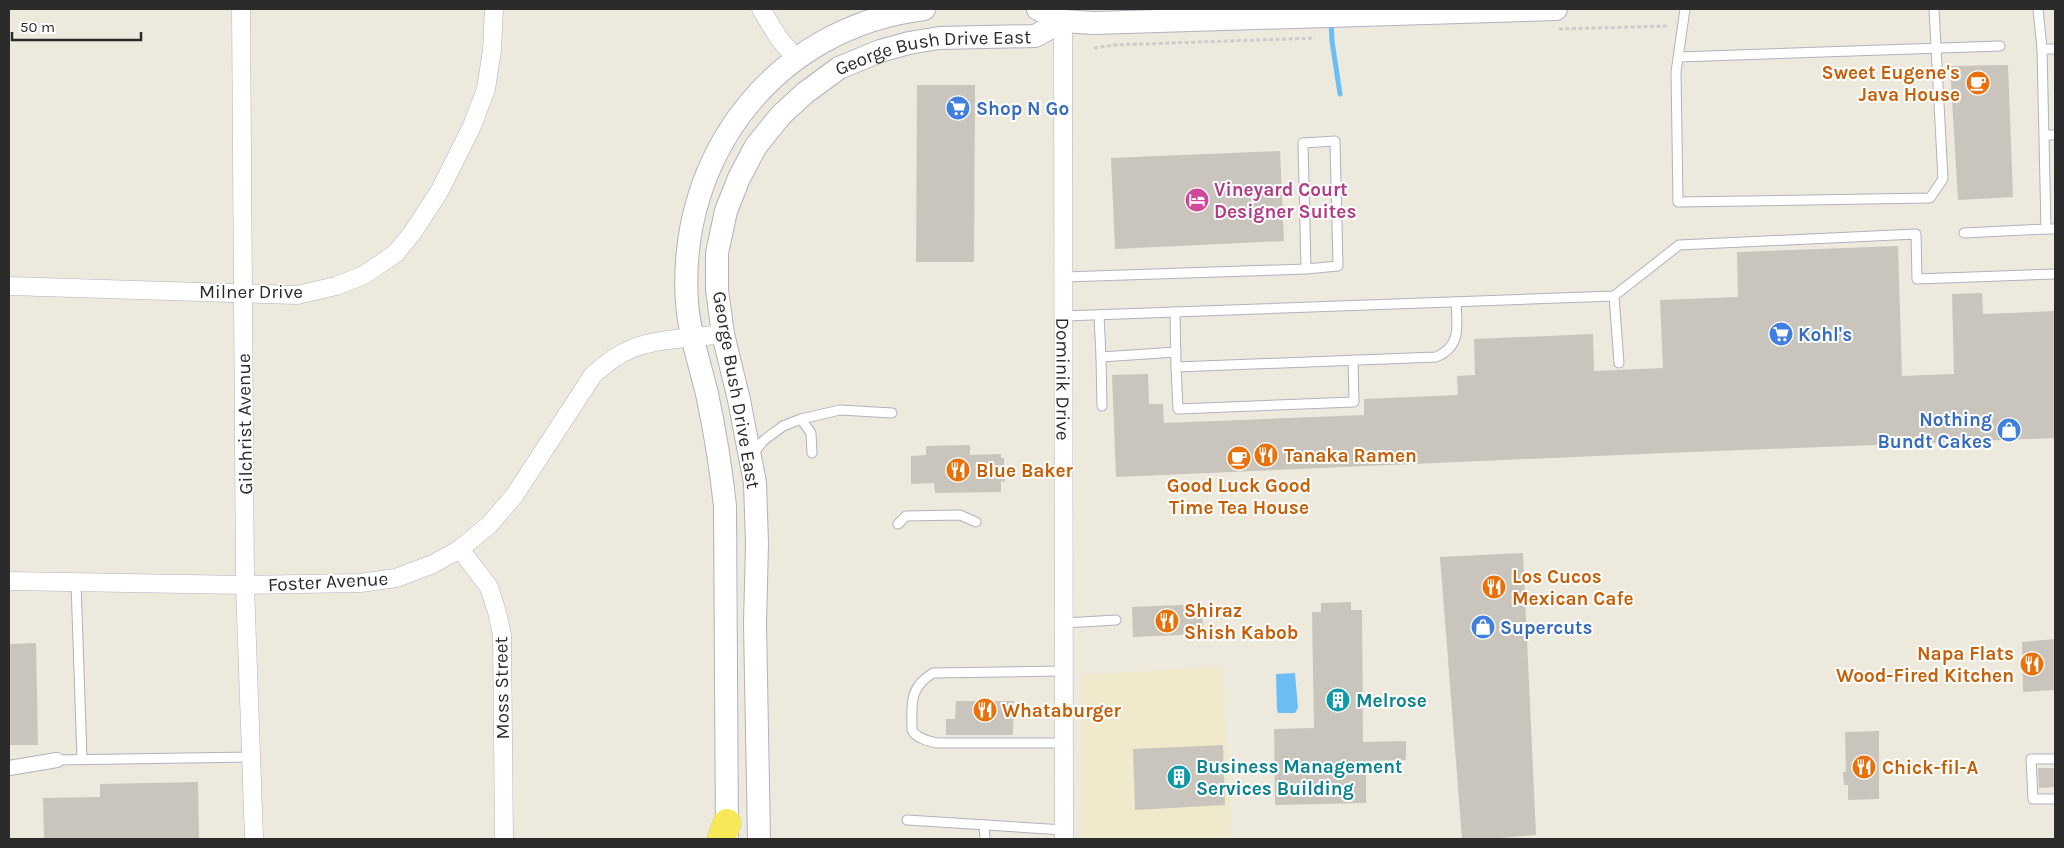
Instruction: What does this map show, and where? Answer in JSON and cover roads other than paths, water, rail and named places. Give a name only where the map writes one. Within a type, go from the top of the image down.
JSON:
[{"type":"street","name":"Gilchrist Avenue","points":[[241,9],[245,585],[254,839]]},
{"type":"street","name":"Milner Drive","points":[[9,286],[297,295],[336,286],[364,275],[396,253],[413,232],[439,192],[472,126],[486,89],[492,50],[494,9]]},
{"type":"street","points":[[761,9],[778,36],[796,59]]},
{"type":"street","name":"George Bush Drive East","points":[[725,834],[725,506],[720,462],[707,394],[692,338],[687,303],[686,269],[690,230],[700,187],[721,145],[747,105],[771,80],[796,59],[860,23],[899,12],[924,9]]},
{"type":"street","name":"George Bush Drive East","points":[[1038,9],[1094,23],[1298,28],[1358,16],[1545,9]]},
{"type":"street","name":"George Bush Drive East","points":[[759,839],[755,624],[758,542],[755,483],[739,400],[723,334],[717,290],[717,253],[726,211],[739,178],[756,146],[781,114],[822,80],[840,68],[880,50],[939,38],[1035,36],[1063,15]]},
{"type":"street","name":"Dominik Drive","points":[[1063,15],[1064,835]]},
{"type":"street","name":"Foster Avenue","points":[[9,581],[245,585],[360,583],[396,578],[433,564],[460,549],[489,526],[514,496],[593,375],[609,360],[632,349],[723,334]]},
{"type":"street","name":"Moss Street","points":[[460,549],[489,587],[502,634],[504,839]]},
{"type":"street","points":[[9,768],[57,760]]},
{"type":"lane","points":[[1685,9],[1676,72],[1678,202],[1930,198],[1942,179],[1934,9]]},
{"type":"lane","points":[[1964,233],[2051,229],[2042,49],[2038,9]]},
{"type":"lane","points":[[1679,57],[2000,46]]},
{"type":"lane","points":[[2042,49],[2055,49]]},
{"type":"lane","points":[[2045,134],[2055,135]]},
{"type":"lane","points":[[1064,276],[1306,269],[1338,266],[1335,141],[1303,143],[1306,269]]},
{"type":"lane","points":[[1064,316],[1614,296],[1679,245],[1916,234],[1917,279],[2055,274]]},
{"type":"lane","points":[[1614,296],[1619,363]]},
{"type":"lane","points":[[1176,367],[1436,357],[1446,353],[1457,335],[1456,302]]},
{"type":"lane","points":[[1175,312],[1178,409],[1354,402],[1353,360]]},
{"type":"lane","points":[[1099,315],[1102,406]]},
{"type":"lane","points":[[1101,357],[1176,352]]},
{"type":"lane","points":[[750,458],[764,442],[783,426],[801,419],[840,410],[892,413]]},
{"type":"lane","points":[[801,419],[811,433],[812,453]]},
{"type":"lane","points":[[898,524],[906,516],[960,515],[976,522]]},
{"type":"lane","points":[[76,583],[82,758]]},
{"type":"lane","points":[[1065,623],[1116,620]]},
{"type":"lane","points":[[1064,671],[933,673],[922,681],[912,697],[912,730],[913,733],[922,738],[937,743],[1065,743]]},
{"type":"lane","points":[[57,760],[82,758],[251,757]]},
{"type":"lane","points":[[2055,762],[2031,759],[2033,799],[2055,799]]},
{"type":"lane","points":[[907,820],[984,825],[1064,835]]},
{"type":"lane","points":[[984,825],[985,839]]},
{"type":"water","points":[[1295,673],[1298,708],[1295,713],[1278,713],[1276,674]]},
{"type":"waterway","points":[[1331,20],[1332,41],[1340,94]]},
{"type":"place","name":"Sweet Eugene's Java House","points":[[1978,83]]},
{"type":"place","name":"Shop N Go","points":[[958,108]]},
{"type":"place","name":"Vineyard Court Designer Suites","points":[[1197,200]]},
{"type":"place","name":"Kohl's","points":[[1781,334]]},
{"type":"place","name":"Nothing Bundt Cakes","points":[[2009,430]]},
{"type":"place","name":"Tanaka Ramen","points":[[1266,455]]},
{"type":"place","name":"Good Luck Good Time Tea House","points":[[1239,458]]},
{"type":"place","name":"Blue Baker","points":[[958,470]]},
{"type":"place","name":"Los Cucos Mexican Cafe","points":[[1494,587]]},
{"type":"place","name":"Shiraz Shish Kabob","points":[[1167,621]]},
{"type":"place","name":"Supercuts","points":[[1483,627]]},
{"type":"place","name":"Napa Flats Wood-Fired Kitchen","points":[[2032,664]]},
{"type":"place","name":"Melrose","points":[[1338,700]]},
{"type":"place","name":"Whataburger","points":[[985,710]]},
{"type":"place","name":"Chick-fil-A","points":[[1864,767]]},
{"type":"place","name":"Business Management Services Building","points":[[1179,777]]}]
